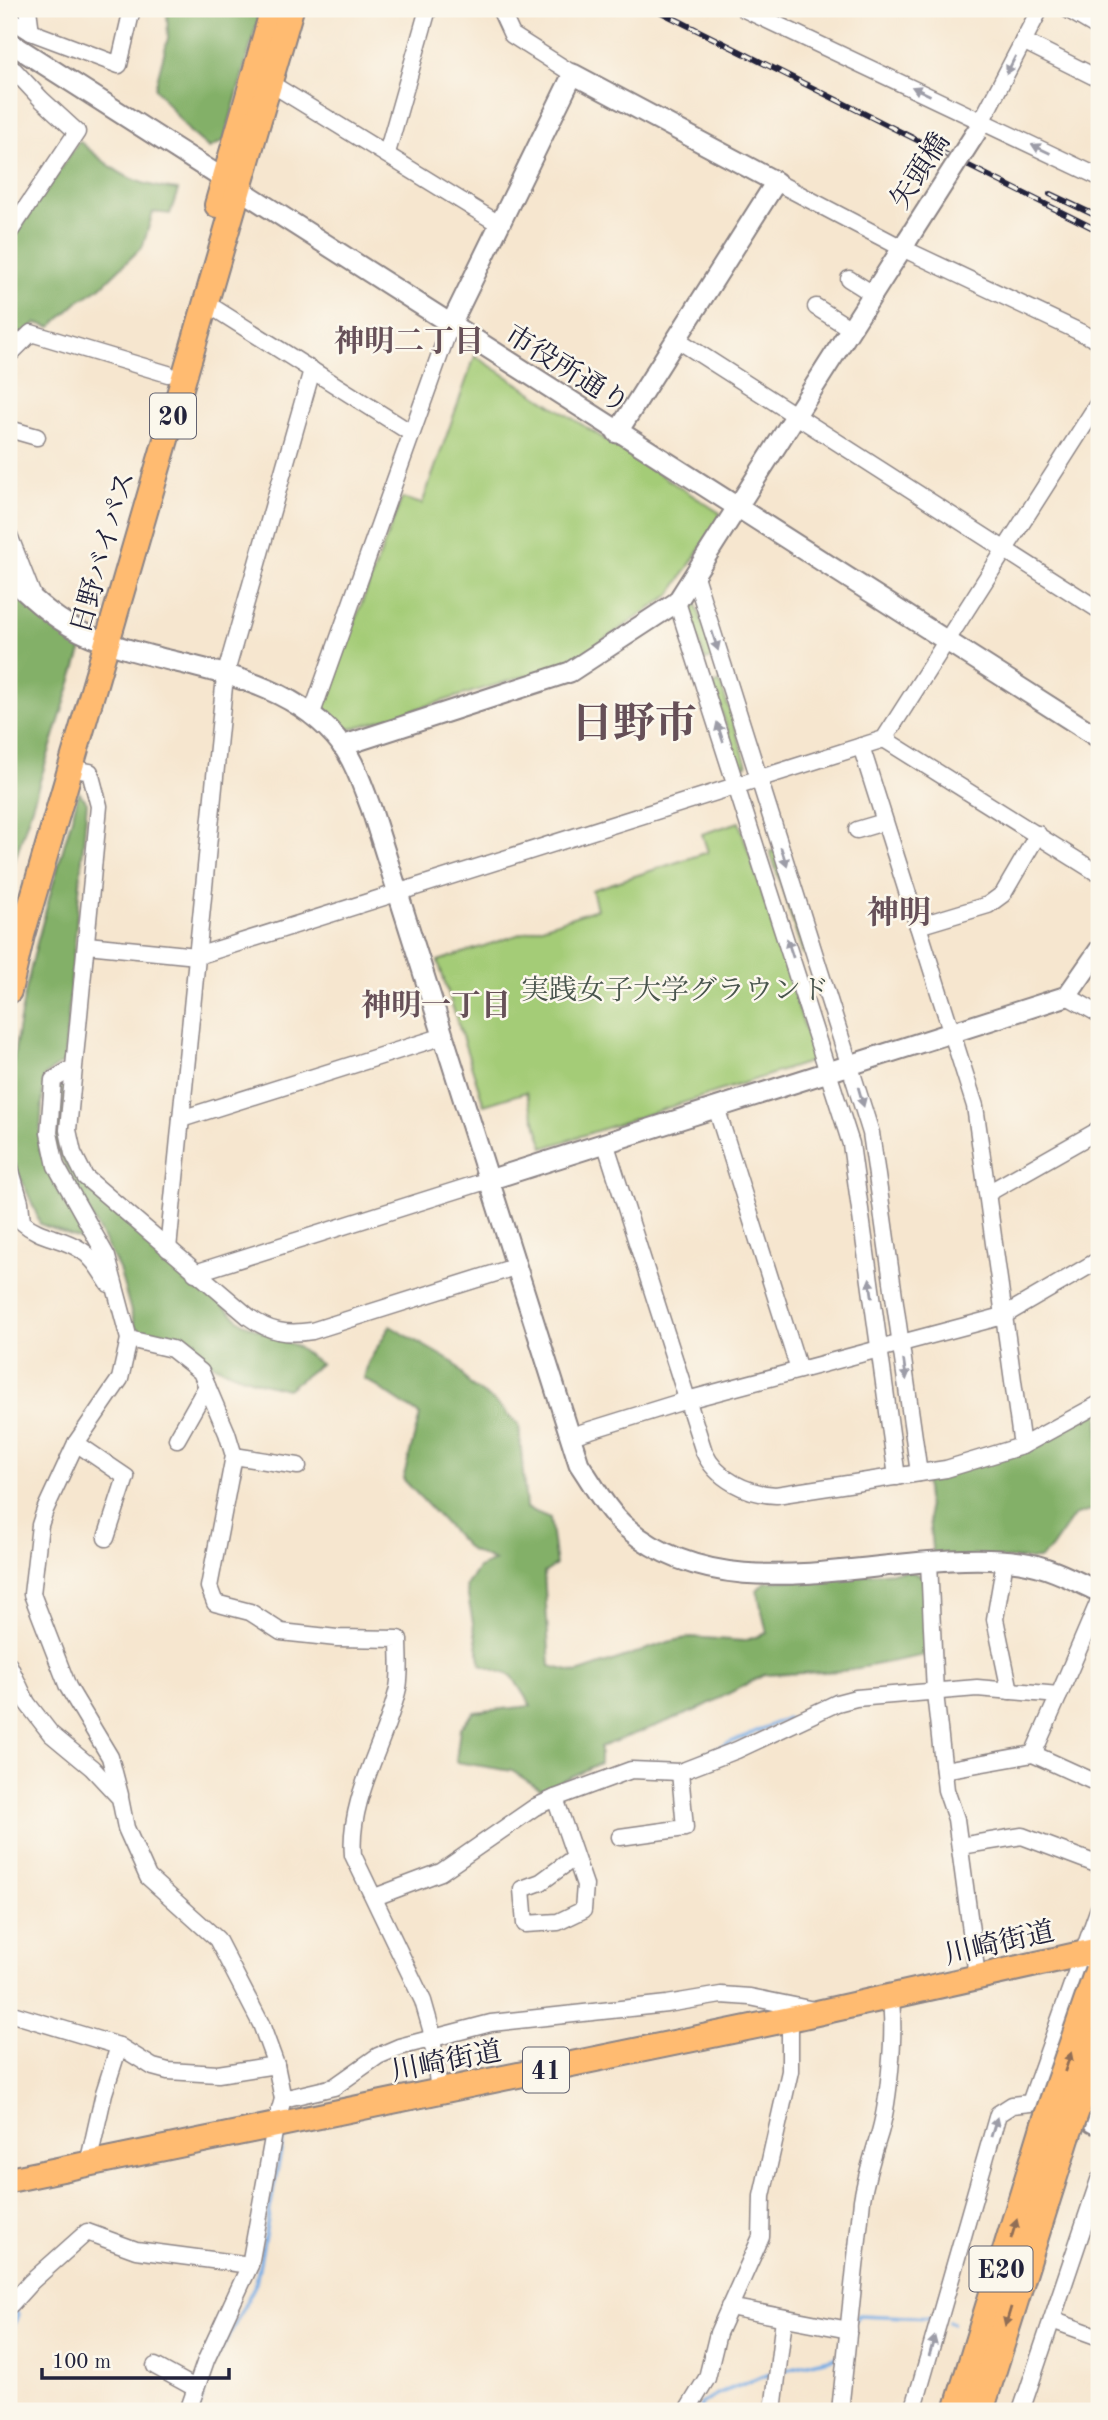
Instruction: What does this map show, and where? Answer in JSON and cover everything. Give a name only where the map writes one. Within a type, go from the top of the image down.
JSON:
[{"type":"highway","name":"E20","points":[[958,2411],[1047,2122],[1094,1958]]},
{"type":"highway","name":"E20","points":[[979,2411],[1047,2122],[1099,2043]]},
{"type":"main road","name":"日野バイパス","points":[[9,925],[206,303],[273,9]]},
{"type":"main road","name":"日野バイパス","points":[[10,984],[70,768],[99,640],[168,374],[231,186],[270,83],[291,9]]},
{"type":"main road","name":"川崎街道","points":[[9,2180],[790,2019],[977,1976],[1094,1958]]},
{"type":"street","points":[[29,9],[31,32]]},
{"type":"street","points":[[9,18],[31,32],[119,65],[131,9]]},
{"type":"street","points":[[387,153],[428,9]]},
{"type":"street","points":[[500,9],[512,35],[573,74],[776,182],[1099,341]]},
{"type":"street","points":[[744,9],[980,126],[1099,177]]},
{"type":"street","points":[[980,126],[1040,9]]},
{"type":"street","points":[[1068,9],[1095,20]]},
{"type":"street","points":[[1023,41],[1099,79]]},
{"type":"street","name":"市役所通り","points":[[9,42],[617,433],[1099,738]]},
{"type":"street","points":[[9,233],[77,132],[11,72]]},
{"type":"street","points":[[311,716],[450,326],[573,74]]},
{"type":"street","points":[[270,83],[499,224]]},
{"type":"street","name":"矢頭橋","points":[[677,602],[980,126]]},
{"type":"street","points":[[617,433],[776,182]]},
{"type":"street","points":[[849,279],[873,294]]},
{"type":"street","points":[[206,303],[411,433]]},
{"type":"street","points":[[816,307],[851,329]]},
{"type":"street","points":[[9,355],[31,334],[168,374]]},
{"type":"street","points":[[678,340],[1099,610]]},
{"type":"street","points":[[168,1250],[225,676],[312,370]]},
{"type":"street","points":[[87,945],[197,956],[884,739],[1099,403]]},
{"type":"street","points":[[9,429],[37,437]]},
{"type":"street","points":[[9,535],[35,601]]},
{"type":"street","points":[[695,576],[872,1133],[919,1473]]},
{"type":"street","points":[[9,577],[65,624],[99,640],[225,676],[279,695],[311,716],[342,746],[364,788],[399,892],[579,1464],[625,1526],[660,1550],[690,1564],[724,1572],[762,1574],[929,1562],[1005,1561],[1055,1571],[1099,1592]]},
{"type":"street","points":[[342,746],[570,672],[677,602],[851,1144],[897,1477]]},
{"type":"street","points":[[884,739],[1099,874]]},
{"type":"street","points":[[861,746],[975,1106],[1022,1446]]},
{"type":"street","points":[[70,768],[90,772],[99,806],[68,1130],[77,1164],[97,1189],[260,1325],[297,1333],[517,1266]]},
{"type":"street","points":[[857,830],[884,822]]},
{"type":"street","points":[[918,926],[988,905],[1003,894],[1038,834]]},
{"type":"street","points":[[195,1273],[1067,996],[1099,950]]},
{"type":"street","points":[[1067,996],[1099,1014]]},
{"type":"street","points":[[181,1119],[444,1036]]},
{"type":"street","points":[[73,1068],[53,1080],[51,1150],[56,1166],[107,1257],[129,1339],[120,1379],[76,1443],[40,1525],[32,1594],[68,1687],[110,1757],[126,1828],[148,1877],[217,1939],[261,2024],[276,2065],[283,2099],[275,2127],[250,2265],[195,2388],[188,2411]]},
{"type":"street","points":[[716,1107],[799,1370]]},
{"type":"street","points":[[988,1194],[1099,1130]]},
{"type":"street","points":[[606,1142],[710,1465],[737,1485],[761,1494],[946,1469],[1022,1446],[1099,1404]]},
{"type":"street","points":[[9,1164],[20,1202],[22,1222],[34,1233],[82,1250],[94,1262],[117,1295]]},
{"type":"street","points":[[571,1436],[687,1400],[1003,1316],[1099,1260]]},
{"type":"street","points":[[129,1339],[159,1345],[182,1354],[201,1372],[234,1456],[209,1587],[215,1603],[250,1612],[281,1632],[337,1638],[399,1639],[398,1686],[361,1803],[352,1844],[353,1855],[423,2001],[439,2091]]},
{"type":"street","points":[[177,1439],[207,1386]]},
{"type":"street","points":[[76,1443],[126,1477],[106,1538]]},
{"type":"street","points":[[234,1456],[298,1466]]},
{"type":"street","points":[[1005,1561],[995,1619],[1010,1691]]},
{"type":"street","points":[[929,1562],[935,1693],[944,1770],[960,1846],[977,1976]]},
{"type":"street","points":[[1033,1754],[1099,1601]]},
{"type":"street","points":[[9,1665],[27,1703],[51,1734],[120,1798]]},
{"type":"street","points":[[375,1897],[441,1872],[535,1807],[555,1798],[641,1768],[680,1772],[737,1750],[837,1703],[977,1688],[1059,1695]]},
{"type":"street","points":[[944,1770],[1033,1754],[1099,1784]]},
{"type":"street","points":[[621,1837],[685,1828],[680,1772]]},
{"type":"street","points":[[555,1798],[585,1885],[583,1910],[558,1922],[525,1924],[522,1889],[541,1882],[575,1857]]},
{"type":"street","points":[[960,1846],[1023,1836],[1099,1865]]},
{"type":"street","points":[[1094,1958],[1099,1908]]},
{"type":"street","points":[[283,2099],[334,2087],[378,2056],[491,2023],[667,2004],[721,1995],[750,1997],[818,2011]]},
{"type":"street","points":[[840,2411],[862,2200],[867,2166],[880,2130],[887,2077],[894,2013],[890,1996]]},
{"type":"street","points":[[9,2013],[119,2046],[153,2067],[167,2071],[218,2074],[276,2065]]},
{"type":"street","points":[[687,2411],[707,2378],[729,2307],[761,2237],[762,2196],[790,2071],[790,2019]]},
{"type":"street","points":[[88,2164],[104,2093],[119,2046]]},
{"type":"street","points":[[913,2411],[998,2114],[1012,2105],[1047,2122],[1096,2130],[1099,2103]]},
{"type":"street","points":[[1021,2411],[1099,2180]]},
{"type":"street","points":[[9,2303],[87,2232],[136,2250],[250,2265]]},
{"type":"street","points":[[729,2307],[849,2330]]},
{"type":"street","points":[[773,2411],[784,2318]]},
{"type":"street","points":[[1052,2320],[1099,2337]]},
{"type":"street","points":[[155,2366],[195,2388]]},
{"type":"green space","points":[[167,9],[261,9],[224,141],[209,148],[189,131],[155,88],[168,38]]},
{"type":"green space","points":[[79,141],[103,161],[134,180],[178,190],[170,214],[153,212],[143,246],[101,287],[79,301],[51,327],[36,323],[9,345],[9,245]]},
{"type":"green space","points":[[475,356],[720,513],[720,518],[670,595],[571,662],[341,732],[320,712],[402,498],[422,504]]},
{"type":"green space","points":[[9,588],[83,645],[9,879]]},
{"type":"green space","points":[[696,603],[713,658],[705,660],[687,605]]},
{"type":"green space","points":[[720,682],[747,765],[740,767],[713,685]]},
{"type":"green space","points":[[79,792],[87,802],[64,1062],[44,1076],[39,1149],[57,1190],[87,1242],[40,1224],[14,1162],[8,1122],[8,1102],[25,996],[41,927]]},
{"type":"green space","name":"実践女子大学グラウンド","points":[[739,822],[815,1060],[544,1148],[526,1092],[484,1105],[438,961],[597,909],[592,890],[708,852],[702,834]]},
{"type":"green space","points":[[770,851],[775,851],[809,952],[803,954]]},
{"type":"green space","points":[[66,1081],[63,1143],[90,1191],[243,1323],[296,1346],[320,1364],[288,1389],[248,1379],[137,1333],[119,1269],[55,1146],[58,1087]]},
{"type":"green space","points":[[390,1326],[454,1363],[471,1386],[495,1402],[519,1425],[526,1508],[550,1518],[556,1565],[544,1573],[550,1666],[577,1673],[668,1642],[691,1637],[744,1641],[767,1633],[757,1590],[765,1582],[907,1571],[925,1576],[926,1655],[843,1671],[764,1675],[697,1710],[600,1747],[600,1763],[542,1790],[512,1771],[456,1762],[460,1728],[474,1712],[531,1706],[512,1676],[481,1665],[466,1586],[478,1568],[495,1561],[470,1550],[403,1479],[420,1415],[364,1378],[368,1363]]},
{"type":"green space","points":[[1099,1412],[1099,1508],[1074,1516],[1051,1549],[1039,1559],[933,1558],[925,1480]]},
{"type":"waterway","points":[[819,1703],[835,1696]]},
{"type":"waterway","points":[[701,1755],[787,1718]]},
{"type":"waterway","points":[[590,1777],[634,1761],[685,1763]]},
{"type":"waterway","points":[[198,2411],[213,2367],[256,2283],[284,2134]]},
{"type":"waterway","points":[[9,2340],[18,2314],[11,2309]]},
{"type":"waterway","points":[[857,2319],[858,2315],[934,2318]]},
{"type":"waterway","points":[[949,2322],[953,2323]]},
{"type":"waterway","points":[[784,2370],[840,2356]]},
{"type":"waterway","points":[[700,2411],[701,2404],[717,2394],[773,2373]]},
{"type":"railway","points":[[655,9],[1099,231]]},
{"type":"railway","points":[[1050,194],[1099,217]]},
{"type":"district","name":"神明二丁目","points":[[409,341]]},
{"type":"district","name":"日野市","points":[[634,722]]},
{"type":"district","name":"神明","points":[[899,912]]},
{"type":"district","name":"神明一丁目","points":[[436,1005]]}]
